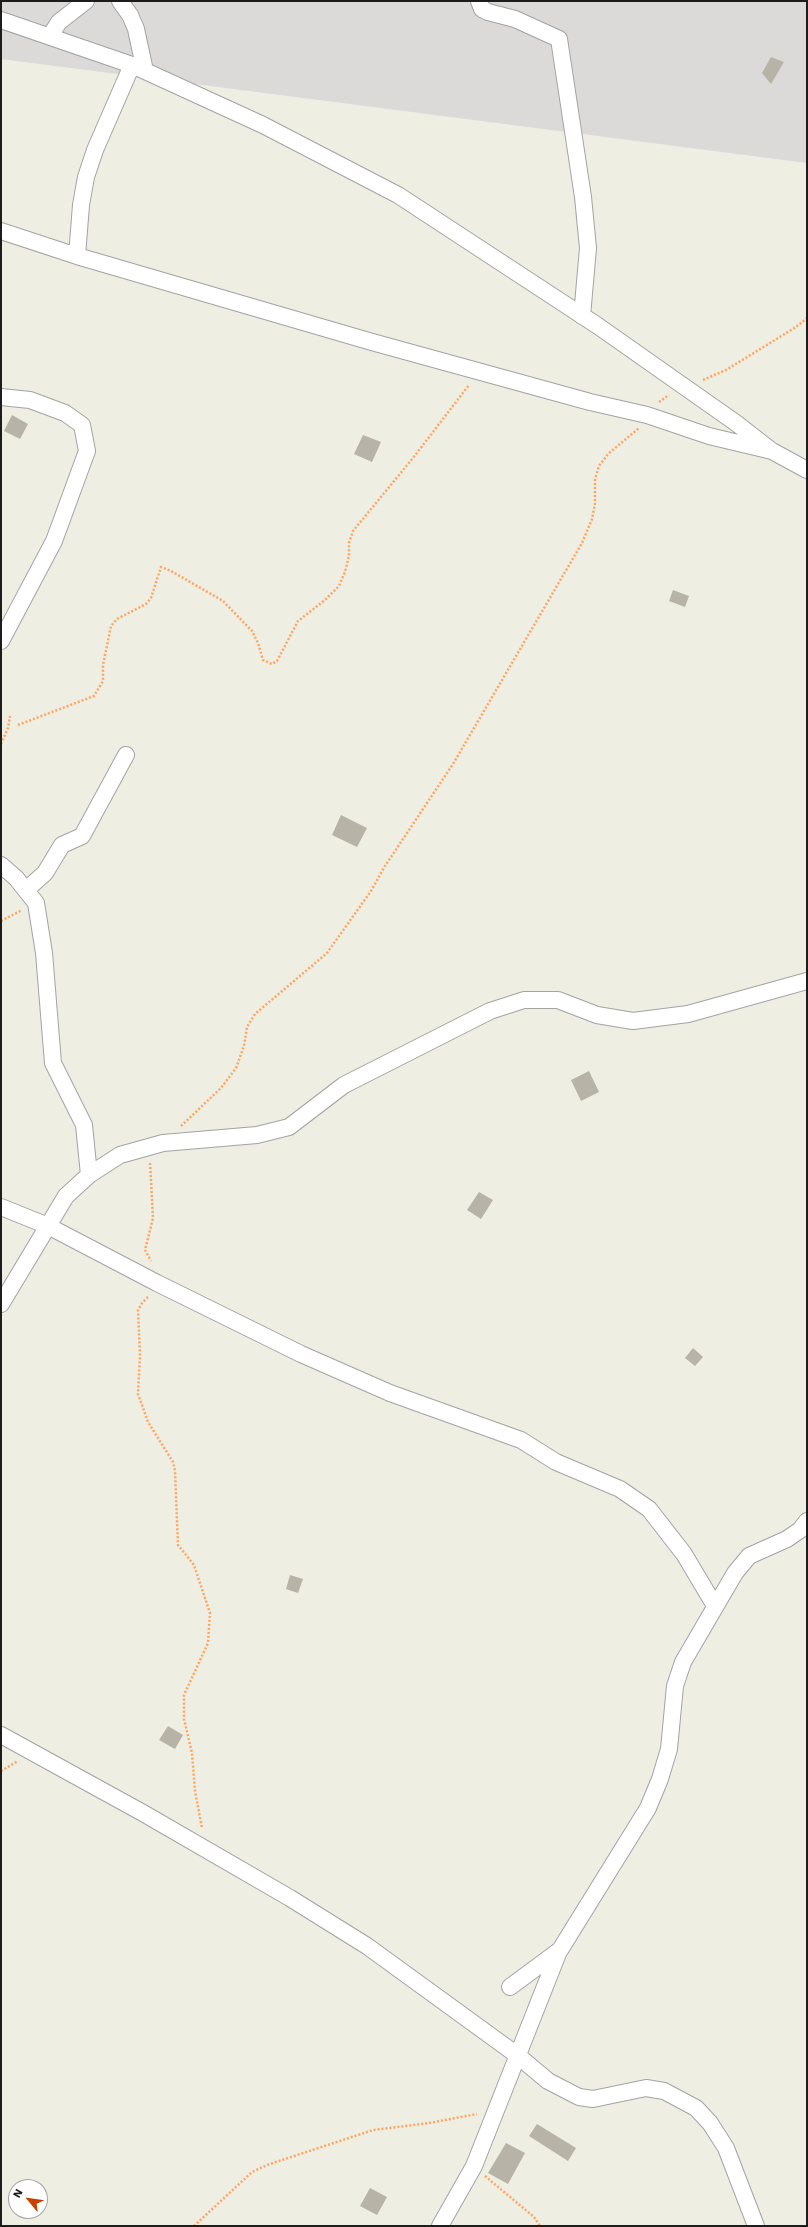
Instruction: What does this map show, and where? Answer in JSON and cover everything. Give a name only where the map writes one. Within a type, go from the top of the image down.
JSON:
[{"type":"street","points":[[50,36],[59,22],[86,1]]},
{"type":"street","points":[[77,256],[81,204],[86,177],[95,150],[138,68],[136,29],[130,15],[120,1]]},
{"type":"street","points":[[479,1],[482,9],[488,12],[515,19],[559,39],[583,197],[588,248],[582,316]]},
{"type":"street","points":[[1,20],[138,68],[264,125],[398,195],[582,316],[686,388],[772,451],[807,470]]},
{"type":"street","points":[[1,231],[77,256],[472,370],[590,402],[647,415],[709,436],[772,451]]},
{"type":"street","points":[[1,397],[30,400],[65,413],[82,425],[87,451],[54,541],[1,641]]},
{"type":"street","points":[[26,890],[45,873],[62,845],[82,836],[126,755]]},
{"type":"street","points":[[1,865],[16,878],[36,903],[44,953],[53,1063],[84,1125],[89,1175]]},
{"type":"street","points":[[1,1304],[66,1196],[89,1175],[120,1155],[156,1145],[257,1135],[289,1127],[344,1085],[394,1062],[490,1011],[524,1000],[558,1000],[597,1014],[633,1021],[688,1014],[807,981]]},
{"type":"street","points":[[1,1207],[48,1226],[157,1283],[314,1360],[390,1393],[521,1440],[556,1462],[620,1489],[649,1509],[684,1554],[715,1606]]},
{"type":"street","points":[[440,2226],[474,2166],[560,1950],[648,1808],[660,1779],[669,1749],[675,1686],[683,1662],[735,1573],[749,1556],[787,1539],[800,1530],[807,1521]]},
{"type":"street","points":[[1,1735],[33,1751],[290,1898],[367,1946],[517,2055],[548,2081],[579,2097],[592,2099],[646,2088],[664,2091],[696,2108],[710,2123],[726,2148],[756,2226]]},
{"type":"street","points":[[510,1987],[560,1950]]},
{"type":"path","points":[[205,1850],[184,1719],[184,1695],[208,1643],[210,1613],[194,1565],[178,1545],[175,1471],[172,1462],[148,1422],[138,1394],[140,1348],[138,1310],[142,1303],[153,1294],[157,1283],[158,1274],[145,1250],[153,1218],[156,1145],[221,1088],[236,1068],[244,1046],[247,1027],[255,1014],[327,952],[371,891],[389,860],[453,764],[582,543],[592,519],[595,503],[595,479],[599,466],[608,454],[640,428],[647,415],[659,402],[726,370],[796,327],[807,318]]},
{"type":"path","points":[[18,726],[94,696],[103,681],[103,665],[111,626],[118,619],[146,604],[151,598],[161,568],[171,571],[223,600],[252,631],[258,643],[263,660],[272,664],[277,661],[298,621],[325,600],[338,586],[345,572],[349,556],[349,543],[353,531],[468,387],[472,370]]},
{"type":"path","points":[[1,744],[10,716]]},
{"type":"path","points":[[1,921],[36,903]]},
{"type":"path","points":[[194,2226],[252,2172],[268,2165],[373,2130],[474,2116],[498,2105]]},
{"type":"path","points":[[474,2166],[534,2217],[540,2226]]},
{"type":"shaded area","points":[[1,1],[807,1],[807,163],[1,59]]},
{"type":"building","points":[[771,57],[784,62],[771,84],[762,73]]},
{"type":"building","points":[[12,415],[28,424],[20,439],[4,431]]},
{"type":"building","points":[[363,435],[381,442],[372,462],[354,454]]},
{"type":"building","points":[[673,590],[689,596],[685,607],[669,601]]},
{"type":"building","points":[[341,815],[367,828],[357,847],[332,835]]},
{"type":"building","points":[[589,1071],[599,1092],[581,1101],[571,1080]]},
{"type":"building","points":[[479,1192],[493,1200],[481,1219],[467,1210]]},
{"type":"building","points":[[693,1348],[703,1357],[695,1366],[685,1358]]},
{"type":"building","points":[[290,1575],[303,1579],[298,1593],[286,1589]]},
{"type":"building","points":[[168,1726],[183,1735],[175,1749],[159,1740]]},
{"type":"building","points":[[537,2124],[576,2148],[568,2161],[529,2136]]},
{"type":"building","points":[[506,2143],[525,2153],[508,2184],[488,2173]]},
{"type":"building","points":[[370,2188],[387,2197],[377,2215],[360,2206]]}]
